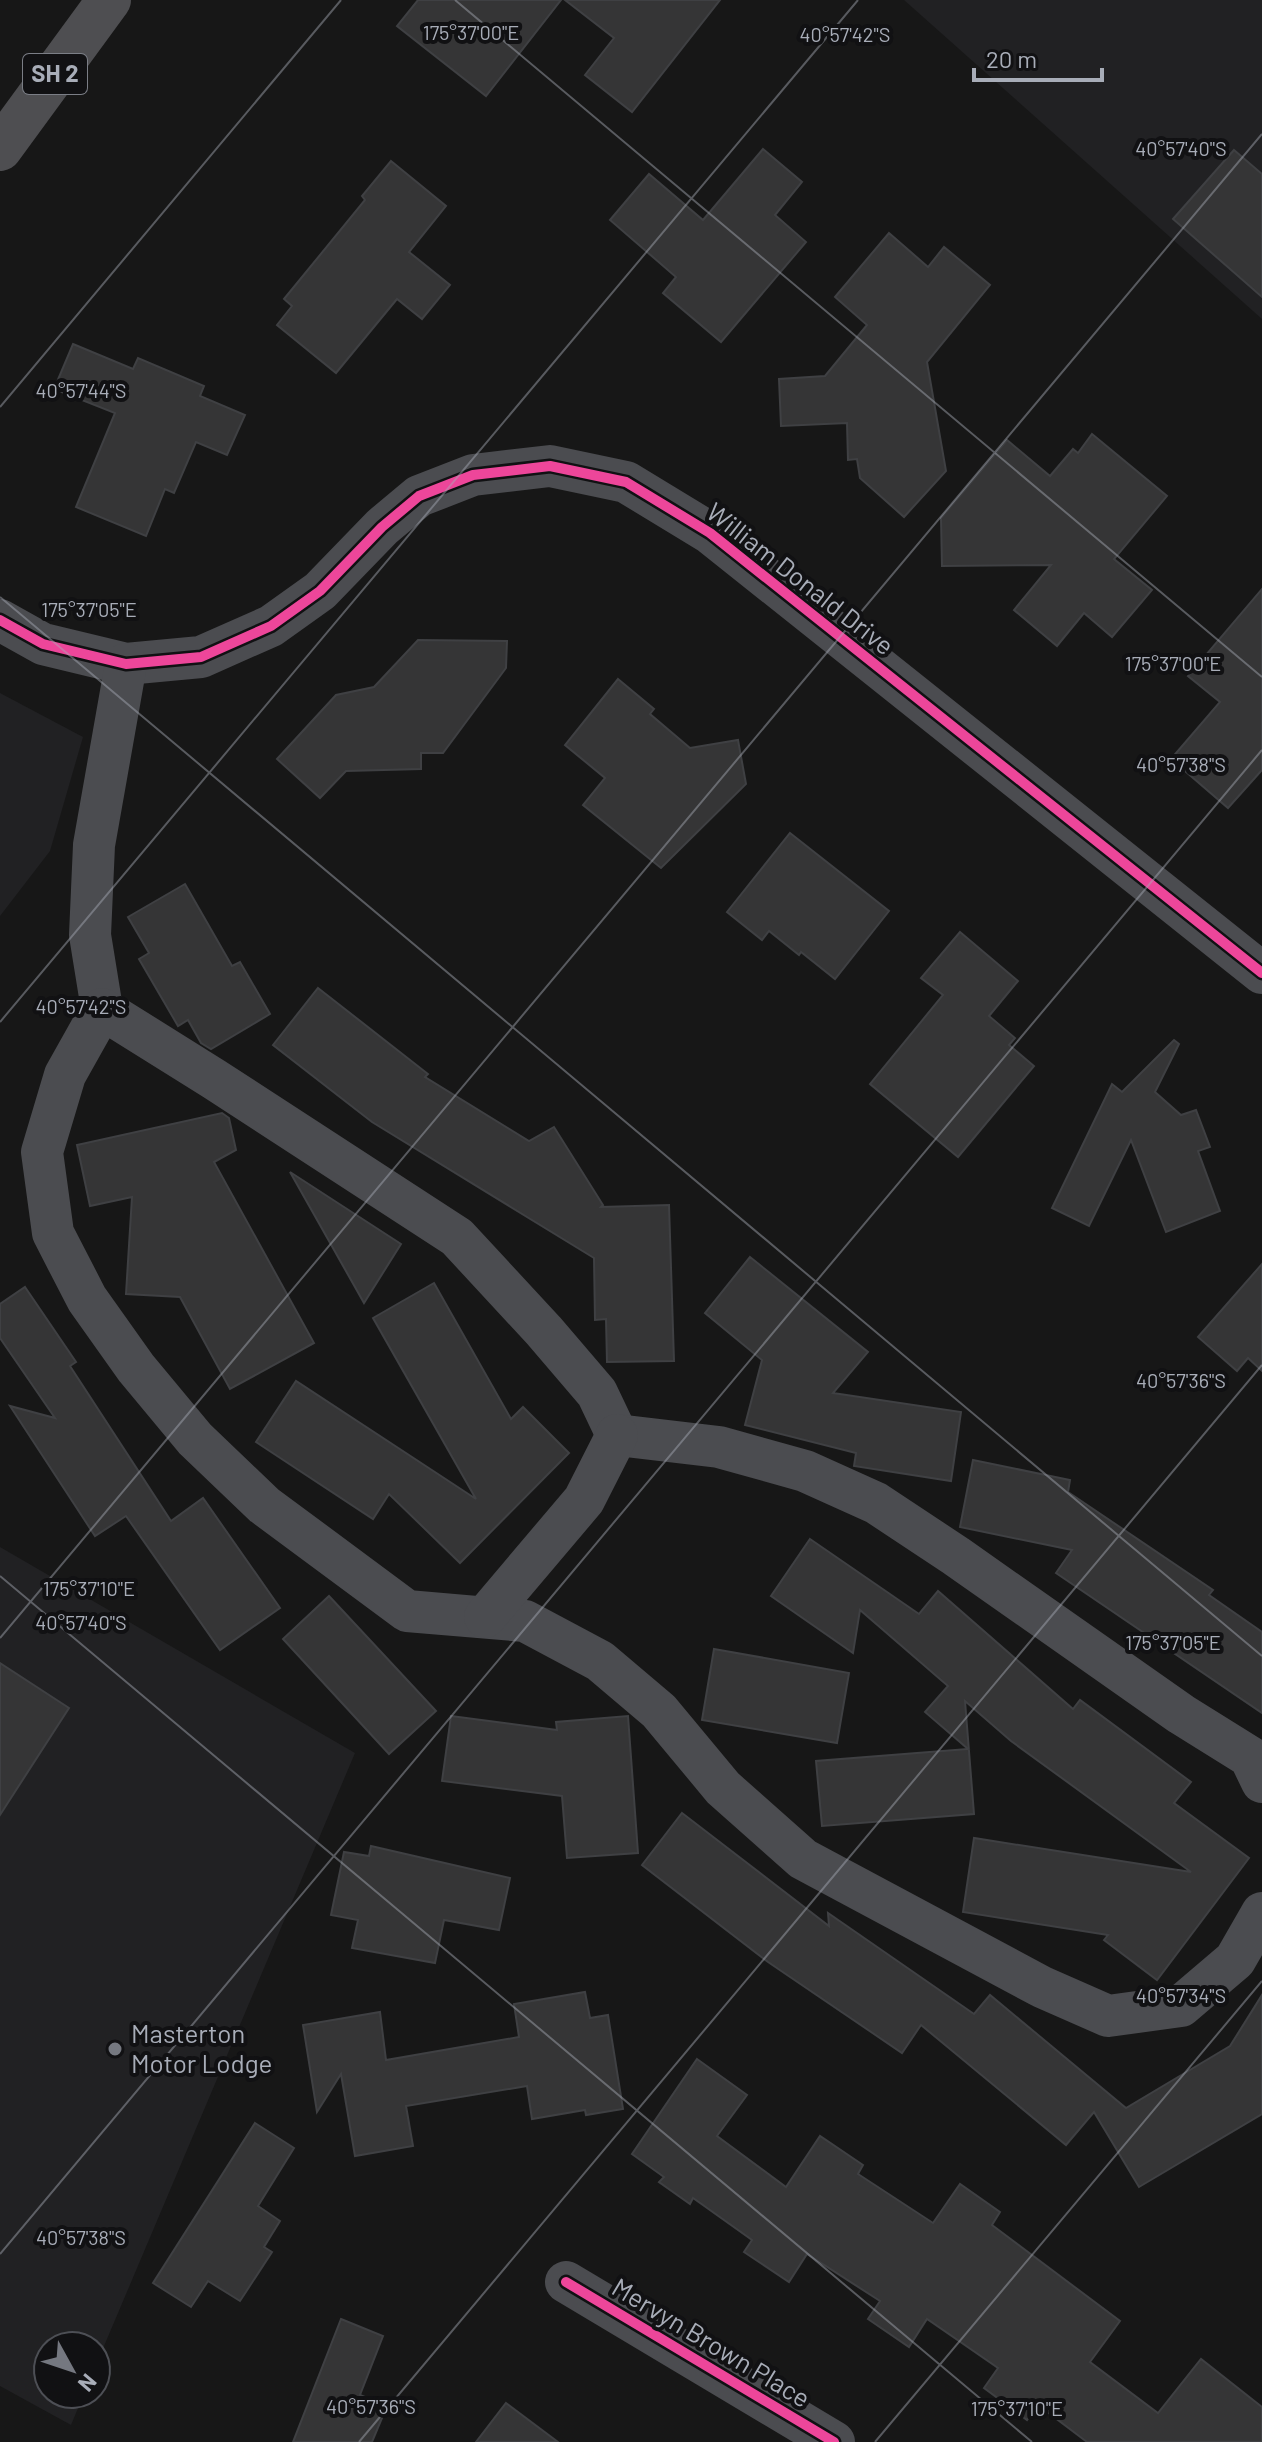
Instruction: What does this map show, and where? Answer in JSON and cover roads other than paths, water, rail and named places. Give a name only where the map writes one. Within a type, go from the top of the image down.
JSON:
[{"type":"highway","name":"SH 2","points":[[0,149],[109,0]]},
{"type":"street","name":"William Donald Drive","points":[[0,620],[43,644],[126,664],[201,657],[271,626],[320,591],[382,527],[419,496],[473,475],[550,466],[626,482],[710,533],[1262,973]]},
{"type":"street","points":[[126,664],[94,845],[90,935],[102,1009],[65,1075],[42,1152],[53,1233],[87,1299],[136,1368],[195,1439],[264,1505],[407,1611],[525,1621],[600,1661],[659,1711],[723,1788],[803,1859],[1042,1987],[1108,2016],[1181,2006],[1235,1960],[1262,1913]]},
{"type":"street","points":[[102,1009],[457,1237],[597,1393],[617,1435]]},
{"type":"street","points":[[485,1617],[584,1500],[617,1435]]},
{"type":"street","points":[[617,1435],[719,1447],[805,1471],[876,1503],[1181,1714],[1250,1757],[1262,1782]]},
{"type":"street","name":"Mervyn Brown Place","points":[[566,2282],[834,2442]]},
{"type":"place","name":"Masterton Motor Lodge","points":[[115,2049]]}]
